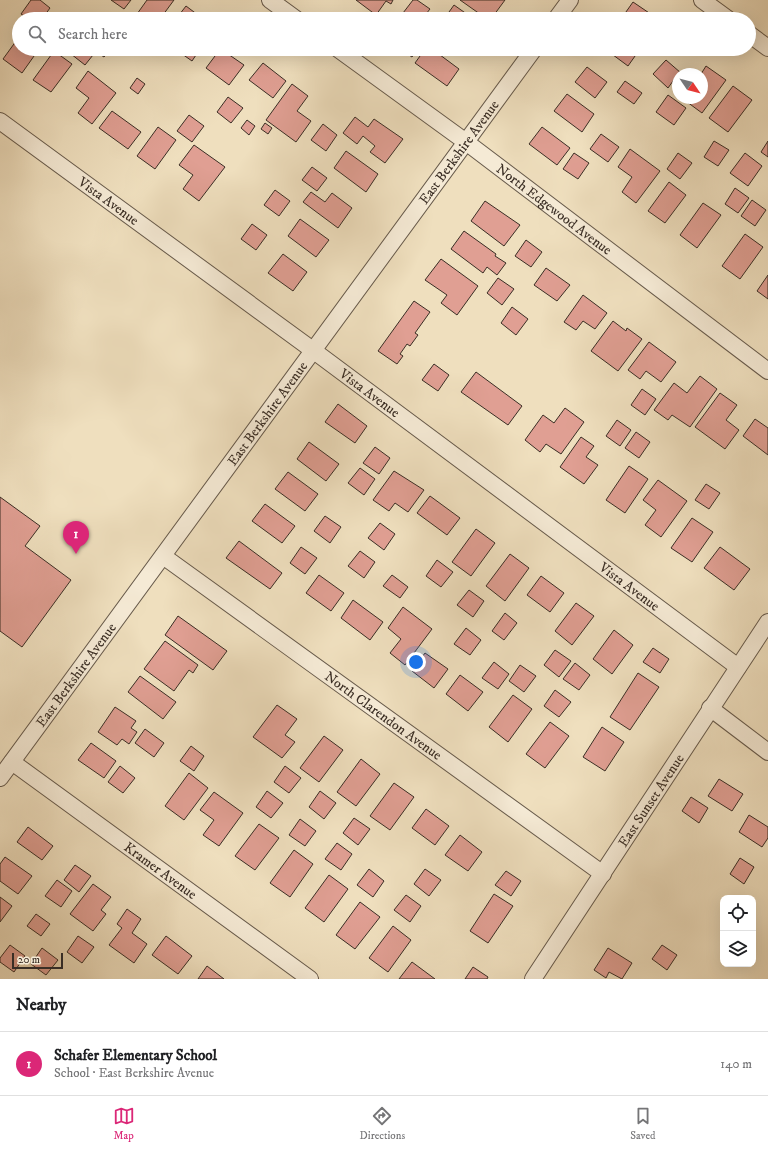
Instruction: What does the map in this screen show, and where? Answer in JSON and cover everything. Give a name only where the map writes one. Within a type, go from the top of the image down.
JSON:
[{"type":"street","points":[[270,0],[286,12]]},
{"type":"street","points":[[561,12],[570,0]]},
{"type":"street","points":[[702,0],[718,12]]},
{"type":"street","points":[[756,39],[768,48]]},
{"type":"street","name":"North Edgewood Avenue","points":[[348,56],[466,142],[768,371]]},
{"type":"street","name":"East Berkshire Avenue","points":[[0,778],[529,56]]},
{"type":"street","name":"Vista Avenue","points":[[0,121],[314,351],[738,667]]},
{"type":"street","name":"North Clarendon Avenue","points":[[163,556],[603,874]]},
{"type":"street","name":"East Sunset Avenue","points":[[533,979],[768,622]]},
{"type":"street","points":[[710,708],[768,752]]},
{"type":"street","name":"Kramer Avenue","points":[[12,762],[310,979]]},
{"type":"building","points":[[31,0],[40,0],[50,8],[47,12],[22,12]]},
{"type":"building","points":[[111,0],[131,0],[124,9]]},
{"type":"building","points":[[147,0],[174,0],[165,12],[138,12]]},
{"type":"building","points":[[356,0],[393,0],[391,4],[386,1],[378,12],[372,12]]},
{"type":"building","points":[[413,0],[417,0],[430,9],[428,12],[404,12]]},
{"type":"building","points":[[460,0],[505,0],[496,12],[477,12]]},
{"type":"building","points":[[633,2],[648,12],[626,12]]},
{"type":"building","points":[[454,5],[464,12],[449,12]]},
{"type":"building","points":[[186,6],[194,12],[181,12]]},
{"type":"building","points":[[12,47],[12,56],[34,56],[22,73],[3,59]]},
{"type":"building","points":[[50,56],[61,56],[72,64],[51,92],[33,80]]},
{"type":"building","points":[[74,56],[92,56],[85,65]]},
{"type":"building","points":[[185,56],[195,56],[192,61]]},
{"type":"building","points":[[215,56],[231,56],[244,65],[229,85],[206,68]]},
{"type":"building","points":[[420,56],[441,56],[459,69],[447,86],[415,63]]},
{"type":"building","points":[[614,56],[635,56],[628,66]]},
{"type":"building","points":[[666,60],[675,68],[672,68],[672,82],[668,88],[653,74]]},
{"type":"building","points":[[263,63],[286,81],[273,98],[249,80]]},
{"type":"building","points":[[706,66],[726,80],[702,113],[690,104],[708,104],[708,68],[705,68]]},
{"type":"building","points":[[587,67],[607,82],[595,98],[575,82]]},
{"type":"building","points":[[88,71],[116,93],[92,124],[78,113],[89,98],[76,88]]},
{"type":"building","points":[[137,78],[145,84],[138,94],[130,88]]},
{"type":"building","points":[[625,81],[642,93],[634,104],[617,92]]},
{"type":"building","points":[[292,84],[308,96],[297,111],[311,121],[296,142],[266,120]]},
{"type":"building","points":[[733,86],[752,100],[728,132],[709,118]]},
{"type":"building","points":[[567,94],[594,114],[582,132],[554,111]]},
{"type":"building","points":[[668,95],[672,98],[672,104],[680,104],[686,108],[674,125],[656,112]]},
{"type":"building","points":[[228,97],[243,108],[231,123],[217,112]]},
{"type":"building","points":[[112,111],[141,132],[128,149],[99,128]]},
{"type":"building","points":[[189,115],[204,126],[192,142],[177,131]]},
{"type":"building","points":[[355,117],[368,127],[374,119],[403,139],[385,163],[370,152],[375,146],[363,136],[357,144],[343,133]]},
{"type":"building","points":[[247,120],[255,126],[249,135],[241,128]]},
{"type":"building","points":[[265,123],[272,128],[268,134],[261,129]]},
{"type":"building","points":[[323,124],[337,135],[326,151],[311,140]]},
{"type":"building","points":[[158,127],[176,140],[155,169],[137,156]]},
{"type":"building","points":[[542,127],[570,148],[557,165],[529,144]]},
{"type":"building","points":[[601,134],[619,147],[608,162],[590,149]]},
{"type":"building","points":[[714,141],[729,150],[718,166],[704,157]]},
{"type":"building","points":[[768,141],[768,157],[761,152]]},
{"type":"building","points":[[194,145],[225,167],[199,201],[183,189],[193,175],[179,165]]},
{"type":"building","points":[[630,149],[660,171],[636,203],[622,192],[632,177],[618,167]]},
{"type":"building","points":[[346,151],[378,174],[366,192],[334,168]]},
{"type":"building","points":[[574,153],[589,163],[578,179],[563,169]]},
{"type":"building","points":[[678,153],[692,163],[680,179],[667,169]]},
{"type":"building","points":[[745,153],[762,166],[748,186],[730,173]]},
{"type":"building","points":[[312,167],[327,178],[317,191],[302,180]]},
{"type":"building","points":[[669,182],[686,195],[665,223],[648,211]]},
{"type":"building","points":[[735,188],[749,198],[738,213],[725,204]]},
{"type":"building","points":[[275,190],[290,201],[279,216],[264,205]]},
{"type":"building","points":[[311,192],[325,202],[332,193],[352,208],[338,228],[303,202]]},
{"type":"building","points":[[752,200],[766,210],[755,226],[741,216]]},
{"type":"building","points":[[485,201],[520,225],[504,246],[471,221]]},
{"type":"building","points":[[703,203],[721,215],[697,248],[680,235]]},
{"type":"building","points":[[300,219],[329,240],[316,257],[288,236]]},
{"type":"building","points":[[252,224],[267,235],[256,250],[241,239]]},
{"type":"building","points":[[464,231],[506,263],[497,275],[487,267],[483,273],[451,249]]},
{"type":"building","points":[[745,234],[763,247],[740,279],[722,266]]},
{"type":"building","points":[[526,240],[542,252],[531,267],[515,256]]},
{"type":"building","points":[[283,254],[307,272],[293,291],[268,273]]},
{"type":"building","points":[[441,259],[478,286],[457,315],[441,303],[447,295],[425,280]]},
{"type":"building","points":[[546,268],[570,285],[557,301],[534,285]]},
{"type":"building","points":[[768,275],[768,299],[757,291]]},
{"type":"building","points":[[498,278],[514,289],[502,305],[487,293]]},
{"type":"building","points":[[583,295],[607,313],[595,329],[583,321],[576,330],[564,322]]},
{"type":"building","points":[[414,301],[430,312],[415,333],[418,335],[410,346],[407,344],[400,354],[403,356],[397,364],[378,351]]},
{"type":"building","points":[[512,307],[528,319],[516,335],[501,323]]},
{"type":"building","points":[[613,321],[626,331],[627,328],[642,339],[618,371],[591,351]]},
{"type":"building","points":[[649,342],[676,362],[661,382],[646,371],[640,379],[628,370]]},
{"type":"building","points":[[434,364],[449,375],[438,391],[422,380]]},
{"type":"building","points":[[476,372],[522,406],[508,425],[461,392]]},
{"type":"building","points":[[700,376],[717,389],[690,427],[672,415],[668,420],[654,410],[674,383],[687,393]]},
{"type":"building","points":[[642,389],[656,399],[645,415],[631,405]]},
{"type":"building","points":[[720,393],[737,405],[726,420],[739,430],[725,449],[695,427]]},
{"type":"building","points":[[338,404],[367,426],[355,443],[325,422]]},
{"type":"building","points":[[565,408],[584,422],[561,454],[546,444],[540,452],[525,440],[543,415],[554,423]]},
{"type":"building","points":[[755,419],[768,428],[768,455],[743,436]]},
{"type":"building","points":[[617,420],[631,430],[620,446],[606,436]]},
{"type":"building","points":[[636,432],[650,442],[639,458],[625,448]]},
{"type":"building","points":[[581,437],[594,446],[586,457],[598,465],[584,484],[560,467]]},
{"type":"building","points":[[309,442],[339,464],[326,481],[297,459]]},
{"type":"building","points":[[375,447],[390,458],[379,474],[363,463]]},
{"type":"building","points":[[629,466],[648,479],[625,513],[606,500]]},
{"type":"building","points":[[360,468],[375,479],[364,495],[348,483]]},
{"type":"building","points":[[394,471],[424,490],[408,512],[395,503],[389,511],[373,500]]},
{"type":"building","points":[[288,472],[318,494],[305,511],[275,489]]},
{"type":"building","points":[[658,480],[687,501],[661,537],[645,525],[656,510],[643,500]]},
{"type":"building","points":[[706,484],[720,493],[709,509],[695,500]]},
{"type":"building","points":[[430,496],[460,518],[447,535],[417,513]]},
{"type":"building","points":[[0,497],[40,526],[25,546],[71,580],[22,647],[0,631]]},
{"type":"building","points":[[265,504],[295,526],[282,543],[252,521]]},
{"type":"building","points":[[325,516],[341,527],[330,543],[314,531]]},
{"type":"building","points":[[692,518],[713,532],[692,562],[671,548]]},
{"type":"building","points":[[380,523],[395,534],[384,550],[368,538]]},
{"type":"building","points":[[476,529],[495,543],[471,576],[452,562]]},
{"type":"building","points":[[239,541],[282,573],[270,589],[226,558]]},
{"type":"building","points":[[301,547],[317,558],[305,574],[290,563]]},
{"type":"building","points":[[720,547],[750,569],[734,590],[704,568]]},
{"type":"building","points":[[360,551],[375,562],[364,578],[348,566]]},
{"type":"building","points":[[510,554],[529,568],[505,601],[486,586]]},
{"type":"building","points":[[437,560],[453,572],[441,587],[426,576]]},
{"type":"building","points":[[319,575],[344,593],[331,611],[306,593]]},
{"type":"building","points":[[392,575],[408,587],[400,598],[383,586]]},
{"type":"building","points":[[541,576],[564,593],[550,612],[527,595]]},
{"type":"building","points":[[469,590],[484,601],[473,617],[457,605]]},
{"type":"building","points":[[353,600],[383,622],[370,640],[341,618]]},
{"type":"building","points":[[576,603],[594,616],[572,645],[555,631]]},
{"type":"building","points":[[403,607],[432,629],[405,665],[390,653],[401,639],[388,628]]},
{"type":"building","points":[[505,613],[517,623],[504,640],[492,631]]},
{"type":"building","points":[[178,616],[227,651],[213,670],[165,635]]},
{"type":"building","points":[[466,628],[481,640],[470,655],[454,644]]},
{"type":"building","points":[[614,630],[633,645],[612,674],[593,659]]},
{"type":"building","points":[[165,641],[198,665],[193,673],[189,670],[174,691],[144,669]]},
{"type":"building","points":[[653,648],[669,659],[660,673],[643,662]]},
{"type":"building","points":[[555,650],[571,661],[559,677],[544,665]]},
{"type":"building","points":[[425,653],[448,669],[434,688],[412,671]]},
{"type":"building","points":[[494,662],[509,674],[498,689],[482,678]]},
{"type":"building","points":[[575,663],[590,675],[579,690],[563,679]]},
{"type":"building","points":[[520,665],[536,676],[524,692],[509,681]]},
{"type":"building","points":[[638,673],[659,687],[630,730],[610,717]]},
{"type":"building","points":[[460,675],[483,692],[468,711],[446,694]]},
{"type":"building","points":[[140,676],[176,702],[163,719],[128,692]]},
{"type":"building","points":[[555,690],[571,702],[559,717],[544,706]]},
{"type":"building","points":[[513,695],[532,709],[508,742],[489,727]]},
{"type":"building","points":[[277,705],[297,719],[285,735],[295,742],[282,758],[253,737]]},
{"type":"building","points":[[115,707],[136,721],[131,728],[137,732],[129,744],[122,739],[117,745],[98,732]]},
{"type":"building","points":[[550,722],[569,736],[545,768],[526,754]]},
{"type":"building","points":[[602,727],[624,742],[605,771],[583,757]]},
{"type":"building","points":[[145,729],[164,743],[154,757],[135,743]]},
{"type":"building","points":[[324,736],[343,750],[319,782],[300,768]]},
{"type":"building","points":[[91,743],[116,761],[104,778],[78,760]]},
{"type":"building","points":[[191,746],[204,756],[194,771],[180,761]]},
{"type":"building","points":[[361,759],[380,774],[356,806],[337,792]]},
{"type":"building","points":[[120,766],[135,778],[123,793],[108,782]]},
{"type":"building","points":[[285,766],[301,778],[289,793],[274,782]]},
{"type":"building","points":[[189,773],[208,788],[184,820],[165,806]]},
{"type":"building","points":[[719,779],[743,794],[732,811],[708,796]]},
{"type":"building","points":[[394,783],[414,797],[390,830],[370,816]]},
{"type":"building","points":[[267,791],[283,803],[271,818],[256,807]]},
{"type":"building","points":[[320,791],[336,803],[324,819],[309,807]]},
{"type":"building","points":[[214,792],[243,813],[219,846],[203,835],[214,820],[200,810]]},
{"type":"building","points":[[691,797],[708,808],[699,823],[682,811]]},
{"type":"building","points":[[426,809],[449,826],[435,845],[412,828]]},
{"type":"building","points":[[749,815],[768,827],[768,838],[762,847],[739,832]]},
{"type":"building","points":[[354,818],[370,829],[358,845],[343,833]]},
{"type":"building","points":[[300,819],[316,831],[305,846],[289,835]]},
{"type":"building","points":[[259,824],[279,838],[255,870],[235,856]]},
{"type":"building","points":[[28,827],[53,846],[42,860],[17,842]]},
{"type":"building","points":[[460,835],[482,852],[468,871],[445,855]]},
{"type":"building","points":[[337,843],[352,854],[341,870],[325,859]]},
{"type":"building","points":[[294,850],[313,864],[290,897],[270,883]]},
{"type":"building","points":[[5,857],[32,876],[18,894],[0,881],[0,864]]},
{"type":"building","points":[[740,858],[754,867],[744,884],[730,874]]},
{"type":"building","points":[[75,865],[91,876],[79,892],[64,880]]},
{"type":"building","points":[[369,869],[384,881],[373,897],[357,885]]},
{"type":"building","points":[[425,869],[441,880],[429,896],[414,884]]},
{"type":"building","points":[[506,871],[521,881],[511,896],[495,885]]},
{"type":"building","points":[[329,875],[348,889],[324,922],[305,908]]},
{"type":"building","points":[[57,880],[72,891],[61,907],[45,896]]},
{"type":"building","points":[[93,884],[111,897],[101,910],[106,914],[93,931],[70,914]]},
{"type":"building","points":[[494,894],[513,906],[488,943],[470,931]]},
{"type":"building","points":[[406,895],[421,906],[410,922],[394,910]]},
{"type":"building","points":[[0,897],[12,906],[0,922]]},
{"type":"building","points":[[360,902],[380,917],[355,949],[336,935]]},
{"type":"building","points":[[127,909],[141,919],[132,933],[147,944],[134,963],[109,945],[122,928],[117,924]]},
{"type":"building","points":[[36,914],[50,924],[41,936],[27,926]]},
{"type":"building","points":[[393,926],[411,940],[388,972],[369,958]]},
{"type":"building","points":[[78,936],[94,947],[82,963],[67,952]]},
{"type":"building","points":[[166,936],[192,956],[178,974],[152,955]]},
{"type":"building","points":[[10,945],[25,956],[14,972],[0,962],[0,958]]},
{"type":"building","points":[[662,945],[677,955],[667,970],[652,959]]},
{"type":"building","points":[[42,948],[58,960],[46,975],[31,964]]},
{"type":"building","points":[[608,948],[632,963],[622,979],[609,972],[606,978],[594,970]]},
{"type":"building","points":[[412,962],[435,979],[399,979]]},
{"type":"building","points":[[207,966],[224,979],[198,979]]},
{"type":"building","points":[[473,967],[488,977],[487,979],[465,979]]},
{"type":"place","name":"Schafer Elementary School","points":[[76,554]]}]
